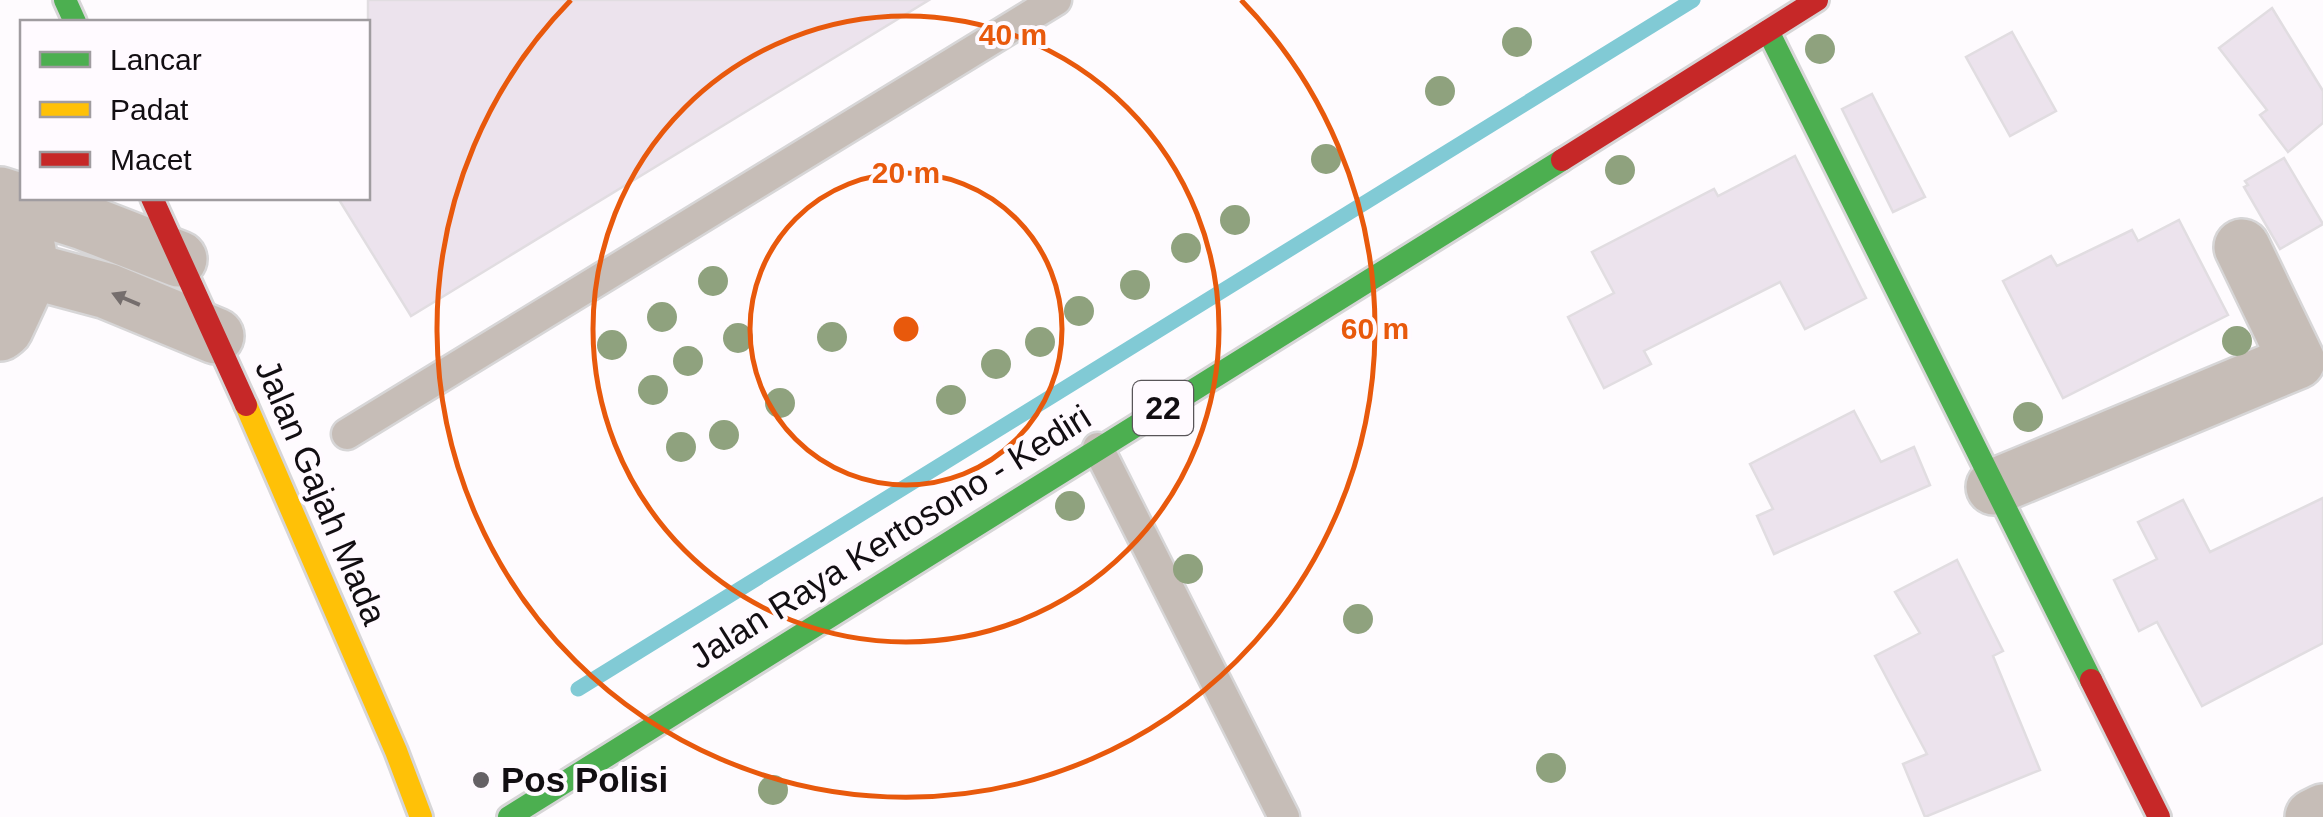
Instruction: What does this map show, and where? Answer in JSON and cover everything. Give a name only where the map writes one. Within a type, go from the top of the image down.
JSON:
[{"type":"main road","name":"Jalan Raya Kertosono - Kediri","points":[[509,817],[1817,0]]},
{"type":"main road","points":[[1768,30],[2159,817]]},
{"type":"main road","name":"Jalan Gajah Mada","points":[[153,200],[216,336],[421,817]]},
{"type":"street","points":[[0,333],[6,329],[16,264],[6,185]]},
{"type":"street","points":[[38,200],[179,259]]},
{"type":"street","points":[[1994,487],[2297,361],[2242,247]]},
{"type":"street","points":[[16,264],[107,291],[216,336]]},
{"type":"street","points":[[2313,817],[2323,812]]},
{"type":"lane","points":[[347,434],[1056,0]]},
{"type":"lane","points":[[1098,448],[1284,817]]},
{"type":"building","points":[[368,0],[929,0],[411,316],[339,200],[370,200]]},
{"type":"building","points":[[2272,8],[2323,91],[2323,123],[2288,152],[2260,115],[2267,110],[2219,48]]},
{"type":"building","points":[[2012,32],[2056,111],[2010,136],[1966,57]]},
{"type":"building","points":[[1872,94],[1925,197],[1893,212],[1842,109]]},
{"type":"building","points":[[1795,156],[1866,298],[1805,329],[1780,282],[1644,351],[1651,364],[1604,388],[1568,317],[1614,293],[1592,252],[1714,189],[1718,196]]},
{"type":"building","points":[[2284,158],[2323,224],[2280,249],[2244,187],[2248,185],[2245,181]]},
{"type":"building","points":[[2179,220],[2228,315],[2063,398],[2003,281],[2051,256],[2057,266],[2132,230],[2138,241]]},
{"type":"building","points":[[1854,411],[1881,462],[1914,447],[1930,485],[1774,554],[1757,516],[1773,509],[1750,464]]},
{"type":"building","points":[[2323,498],[2323,643],[2202,706],[2157,622],[2139,631],[2114,580],[2157,559],[2138,522],[2183,500],[2210,552]]},
{"type":"building","points":[[1957,560],[2003,651],[1993,656],[2040,770],[1925,817],[1903,764],[1927,754],[1875,656],[1920,633],[1895,592]]},
{"type":"waterway","points":[[578,689],[1693,0]]},
{"type":"traffic: fast","points":[[65,0],[74,20]]},
{"type":"traffic: fast","points":[[1768,31],[2091,680]]},
{"type":"traffic: fast","points":[[509,817],[1562,160]]},
{"type":"traffic: slow","points":[[246,405],[421,817]]},
{"type":"traffic: jam","points":[[1562,160],[1817,0]]},
{"type":"traffic: jam","points":[[153,200],[246,405]]},
{"type":"traffic: jam","points":[[2091,680],[2159,817]]},
{"type":"place","name":"Pos Polisi","points":[[481,780]]}]
